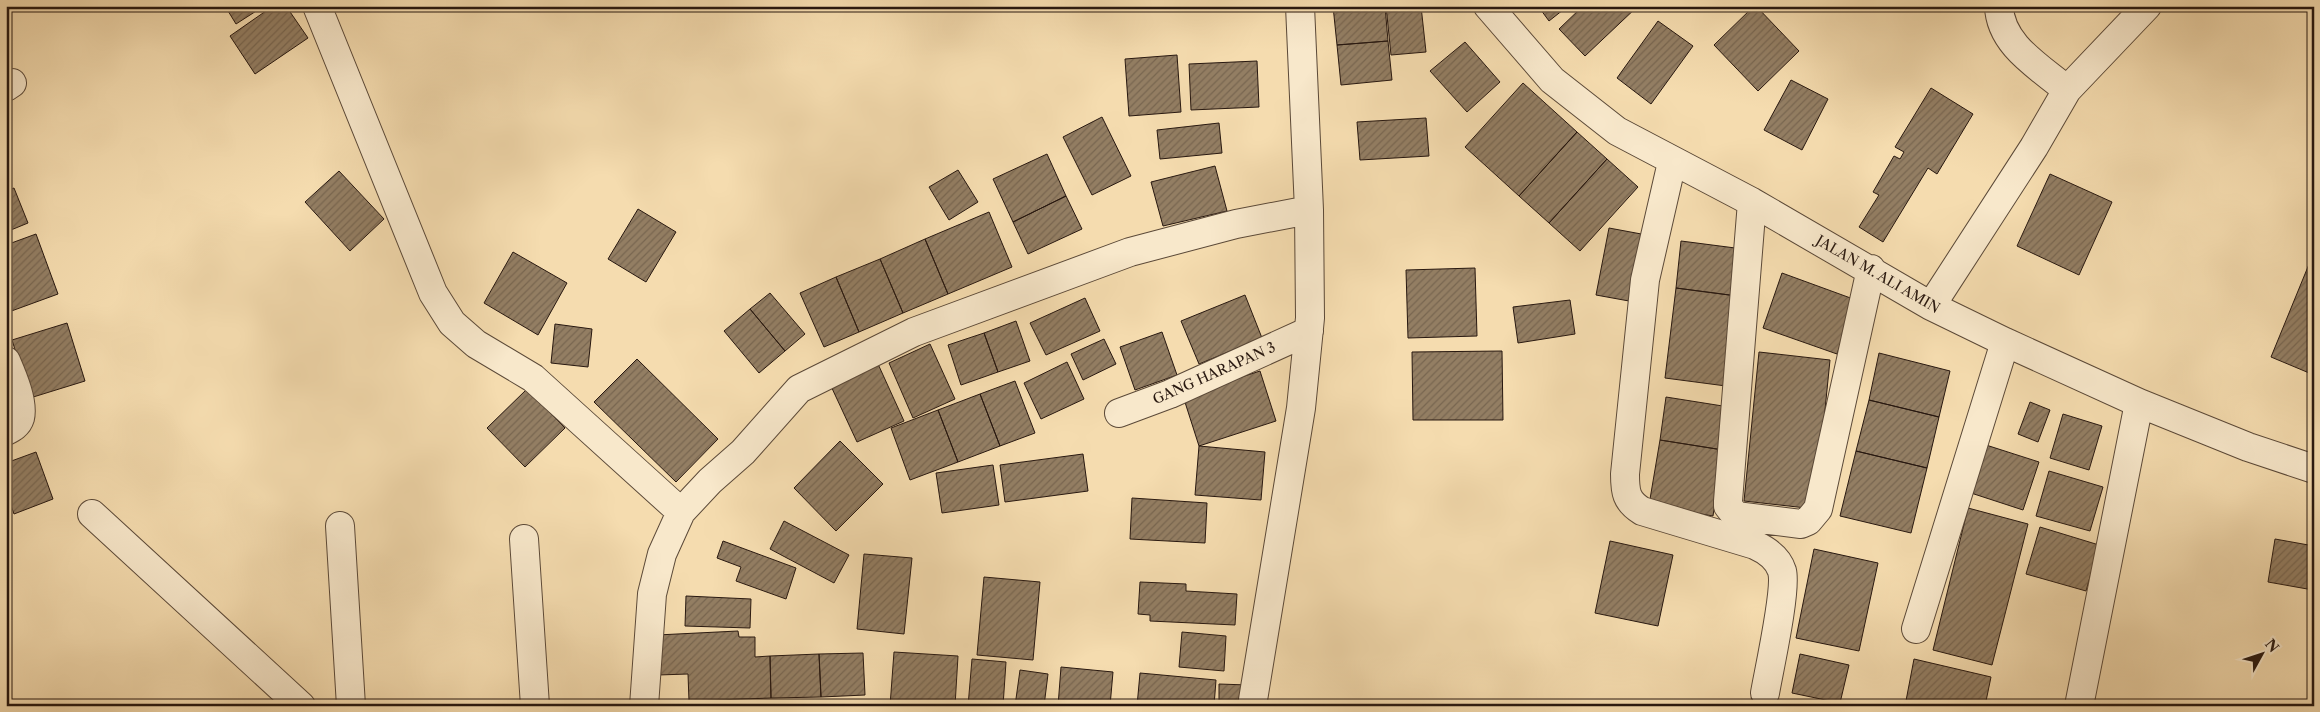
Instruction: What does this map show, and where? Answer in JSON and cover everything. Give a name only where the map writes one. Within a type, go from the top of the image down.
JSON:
[{"type":"street","points":[[317,6],[433,293],[452,323],[476,344],[533,378],[681,512]]},
{"type":"street","points":[[1252,706],[1295,446],[1309,331],[1309,210],[1300,6]]},
{"type":"street","name":"JALAN M. ALI AMIN","points":[[1488,6],[1552,80],[1617,131],[1672,162],[1752,202],[1871,269],[1931,306],[2005,342],[2139,403],[2248,447],[2314,469]]},
{"type":"street","points":[[1999,6],[2002,28],[2010,40],[2068,90]]},
{"type":"street","points":[[1931,306],[2034,147],[2068,90],[2147,6]]},
{"type":"street","points":[[1672,162],[1645,280],[1625,474],[1625,493],[1628,500],[1642,512],[1755,545],[1765,549],[1776,561],[1782,572],[1782,594],[1766,694]]},
{"type":"street","points":[[1752,202],[1728,500],[1728,506],[1736,516],[1801,524],[1808,521],[1818,509],[1871,269]]},
{"type":"street","points":[[644,706],[652,594],[662,554],[681,512],[710,481],[743,452],[798,389],[914,332],[1130,252],[1236,224],[1309,210]]},
{"type":"street","name":"GANG HARAPAN 3","points":[[1118,413],[1170,394],[1309,331]]},
{"type":"street","points":[[1916,629],[2005,342]]},
{"type":"street","points":[[6,361],[17,388],[20,417],[15,426],[6,431]]},
{"type":"street","points":[[2079,706],[2139,403]]},
{"type":"street","points":[[92,514],[301,706]]},
{"type":"street","points":[[340,526],[351,706]]},
{"type":"street","points":[[524,539],[535,706]]},
{"type":"building","points":[[225,6],[264,6],[236,24]]},
{"type":"building","points":[[273,6],[286,6],[308,38],[255,74],[230,36]]},
{"type":"building","points":[[1333,6],[1385,6],[1388,41],[1337,45]]},
{"type":"building","points":[[1386,6],[1421,6],[1426,52],[1391,55]]},
{"type":"building","points":[[1538,6],[1568,6],[1549,21]]},
{"type":"building","points":[[1583,6],[1638,6],[1585,56],[1559,29]]},
{"type":"building","points":[[1754,6],[1799,51],[1758,91],[1714,45]]},
{"type":"building","points":[[1658,21],[1693,46],[1651,104],[1617,78]]},
{"type":"building","points":[[1388,41],[1392,80],[1341,85],[1337,45]]},
{"type":"building","points":[[1465,42],[1500,82],[1467,112],[1430,71]]},
{"type":"building","points":[[1177,55],[1181,112],[1129,116],[1125,59]]},
{"type":"building","points":[[1257,61],[1259,107],[1191,110],[1189,64]]},
{"type":"building","points":[[1791,80],[1828,99],[1802,150],[1764,130]]},
{"type":"building","points":[[1523,83],[1577,132],[1519,196],[1465,147]]},
{"type":"building","points":[[1931,88],[1973,114],[1937,174],[1928,168],[1883,242],[1859,227],[1879,195],[1873,192],[1894,156],[1900,159],[1904,152],[1895,147]]},
{"type":"building","points":[[1102,117],[1131,176],[1092,195],[1063,137]]},
{"type":"building","points":[[1426,118],[1429,156],[1360,160],[1357,122]]},
{"type":"building","points":[[1219,123],[1222,153],[1160,159],[1157,130]]},
{"type":"building","points":[[1577,132],[1607,159],[1549,223],[1519,196]]},
{"type":"building","points":[[1047,154],[1066,196],[1013,222],[993,179]]},
{"type":"building","points":[[6,155],[11,171],[6,173]]},
{"type":"building","points":[[1607,159],[1638,187],[1580,251],[1549,223]]},
{"type":"building","points":[[1215,166],[1227,211],[1163,226],[1151,182]]},
{"type":"building","points":[[958,170],[978,202],[949,220],[929,187]]},
{"type":"building","points":[[339,171],[384,219],[350,251],[305,202]]},
{"type":"building","points":[[2050,174],[2112,202],[2079,275],[2017,246]]},
{"type":"building","points":[[14,188],[28,223],[6,232],[6,191]]},
{"type":"building","points":[[1066,196],[1082,229],[1028,254],[1013,222]]},
{"type":"building","points":[[638,209],[676,232],[646,282],[608,259]]},
{"type":"building","points":[[989,212],[1012,267],[948,294],[925,239]]},
{"type":"building","points":[[1609,228],[1652,236],[1640,303],[1596,295]]},
{"type":"building","points":[[36,234],[58,294],[6,313],[6,245]]},
{"type":"building","points":[[925,239],[948,294],[903,313],[880,259]]},
{"type":"building","points":[[1681,241],[1743,249],[1737,296],[1676,288]]},
{"type":"building","points":[[513,252],[567,283],[538,335],[484,303]]},
{"type":"building","points":[[2314,252],[2314,375],[2271,357]]},
{"type":"building","points":[[880,259],[903,313],[859,332],[836,277]]},
{"type":"building","points":[[1475,268],[1477,336],[1408,338],[1406,270]]},
{"type":"building","points":[[1782,273],[1856,300],[1837,354],[1763,328]]},
{"type":"building","points":[[836,277],[859,332],[824,347],[800,293]]},
{"type":"building","points":[[1676,288],[1737,296],[1726,386],[1665,378]]},
{"type":"building","points":[[770,293],[805,334],[785,351],[750,309]]},
{"type":"building","points":[[1245,295],[1262,338],[1199,364],[1181,321]]},
{"type":"building","points":[[1085,298],[1100,331],[1046,355],[1030,323]]},
{"type":"building","points":[[1570,300],[1575,334],[1518,343],[1513,307]]},
{"type":"building","points":[[750,309],[785,351],[759,373],[724,331]]},
{"type":"building","points":[[1016,321],[1030,361],[998,372],[984,333]]},
{"type":"building","points":[[67,323],[85,381],[30,398],[12,340]]},
{"type":"building","points":[[555,324],[592,329],[588,367],[551,363]]},
{"type":"building","points":[[1162,332],[1177,375],[1135,390],[1120,347]]},
{"type":"building","points":[[984,333],[998,372],[961,385],[948,345]]},
{"type":"building","points":[[1104,339],[1116,364],[1083,380],[1071,354]]},
{"type":"building","points":[[930,344],[955,399],[913,418],[889,363]]},
{"type":"building","points":[[1502,351],[1503,420],[1413,420],[1412,352]]},
{"type":"building","points":[[1759,352],[1830,360],[1815,509],[1744,501]]},
{"type":"building","points":[[1879,353],[1950,371],[1939,417],[1869,400]]},
{"type":"building","points":[[637,359],[718,439],[676,482],[594,402]]},
{"type":"building","points":[[1067,362],[1084,399],[1041,419],[1024,383]]},
{"type":"building","points":[[878,364],[904,421],[857,442],[830,384]]},
{"type":"building","points":[[1260,371],[1276,421],[1199,446],[1183,396]]},
{"type":"building","points":[[1015,381],[1035,433],[1000,446],[980,394]]},
{"type":"building","points":[[527,389],[565,428],[525,467],[487,428]]},
{"type":"building","points":[[980,394],[1000,446],[958,462],[938,410]]},
{"type":"building","points":[[1666,397],[1729,407],[1723,450],[1660,440]]},
{"type":"building","points":[[1869,400],[1939,417],[1927,468],[1856,451]]},
{"type":"building","points":[[2030,402],[2050,410],[2038,442],[2018,434]]},
{"type":"building","points":[[938,410],[958,462],[910,480],[891,428]]},
{"type":"building","points":[[2063,414],[2102,426],[2089,470],[2050,458]]},
{"type":"building","points":[[1660,440],[1723,450],[1713,516],[1649,505]]},
{"type":"building","points":[[840,441],[883,484],[836,531],[794,488]]},
{"type":"building","points":[[1986,445],[2039,462],[2023,510],[1971,493]]},
{"type":"building","points":[[1199,446],[1265,452],[1261,500],[1195,495]]},
{"type":"building","points":[[1856,451],[1927,468],[1911,533],[1840,516]]},
{"type":"building","points":[[36,452],[53,499],[14,514],[6,492],[6,463]]},
{"type":"building","points":[[1083,454],[1088,491],[1005,502],[1000,465]]},
{"type":"building","points":[[993,465],[999,505],[942,513],[936,473]]},
{"type":"building","points":[[2049,471],[2103,487],[2090,531],[2036,516]]},
{"type":"building","points":[[1132,498],[1207,503],[1205,543],[1130,539]]},
{"type":"building","points":[[6,506],[10,519],[6,520]]},
{"type":"building","points":[[1968,508],[2028,524],[1992,665],[1933,650]]},
{"type":"building","points":[[784,521],[849,555],[834,583],[770,549]]},
{"type":"building","points":[[2040,527],[2099,545],[2086,591],[2026,574]]},
{"type":"building","points":[[2275,539],[2314,546],[2313,590],[2268,582]]},
{"type":"building","points":[[723,541],[796,568],[786,599],[736,581],[741,567],[717,558]]},
{"type":"building","points":[[1610,541],[1673,555],[1658,626],[1595,613]]},
{"type":"building","points":[[1814,549],[1878,563],[1859,651],[1796,638]]},
{"type":"building","points":[[864,554],[912,558],[904,634],[857,629]]},
{"type":"building","points":[[984,577],[1040,582],[1033,660],[977,655]]},
{"type":"building","points":[[1140,582],[1186,584],[1186,591],[1237,594],[1235,625],[1150,621],[1150,615],[1138,614]]},
{"type":"building","points":[[686,596],[751,599],[750,628],[685,626]]},
{"type":"building","points":[[738,631],[739,637],[755,637],[755,657],[770,656],[771,698],[689,701],[688,674],[658,675],[657,635]]},
{"type":"building","points":[[1182,632],[1226,636],[1224,671],[1179,667]]},
{"type":"building","points":[[894,652],[958,656],[955,706],[890,706]]},
{"type":"building","points":[[863,653],[865,695],[821,697],[819,654]]},
{"type":"building","points":[[819,654],[821,697],[771,698],[770,656]]},
{"type":"building","points":[[1800,654],[1849,665],[1840,703],[1792,693]]},
{"type":"building","points":[[972,659],[1006,662],[1003,706],[968,706]]},
{"type":"building","points":[[1914,659],[1991,677],[1985,706],[1905,706]]},
{"type":"building","points":[[1061,667],[1113,672],[1110,706],[1058,706]]},
{"type":"building","points":[[1020,670],[1048,674],[1044,706],[1015,706]]},
{"type":"building","points":[[1140,673],[1216,680],[1214,706],[1137,706]]},
{"type":"building","points":[[1219,684],[1248,685],[1247,706],[1219,706]]},
{"type":"building","points":[[1778,701],[1800,706],[1777,706]]}]
